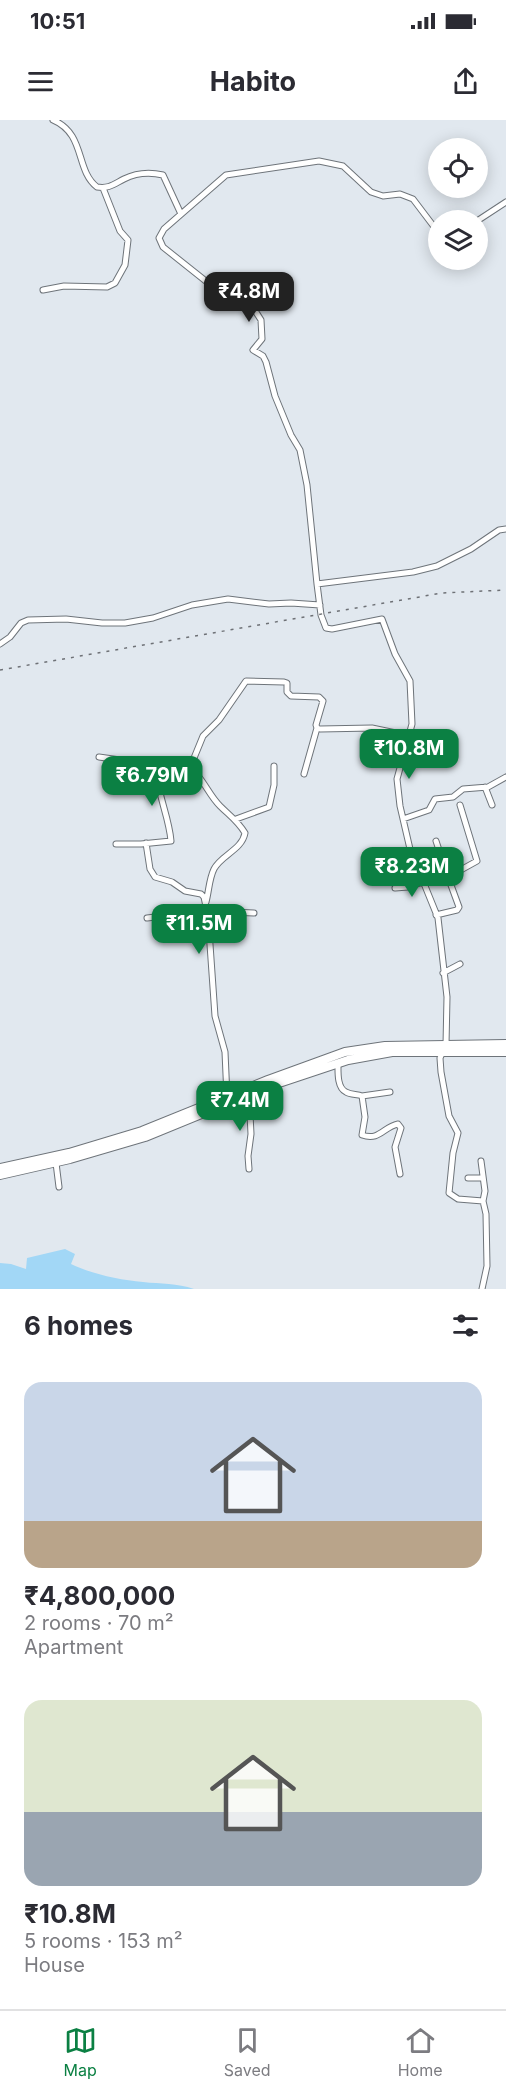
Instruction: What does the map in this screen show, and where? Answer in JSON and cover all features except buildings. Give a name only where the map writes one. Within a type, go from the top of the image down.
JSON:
[{"type":"highway","points":[[0,1175],[56,1163],[144,1137],[249,1095],[338,1063],[392,1052],[506,1044]]},
{"type":"highway","points":[[0,1168],[69,1153],[142,1131],[345,1052],[385,1046],[506,1052]]},
{"type":"street","points":[[53,120],[64,126],[70,133],[88,177],[97,187],[109,187],[136,175],[156,173],[163,175],[181,214]]},
{"type":"street","points":[[428,219],[413,199],[400,194],[383,196],[371,192],[343,166],[319,161],[226,175],[160,234],[160,241],[163,247],[217,290],[244,300],[261,320],[262,339],[253,350],[263,356],[266,362],[275,396],[291,435],[300,450],[307,485],[323,622],[328,629],[382,619],[395,654],[410,681],[412,724],[398,779],[403,819],[410,849],[436,915],[447,997],[444,1048],[440,1058],[449,1116],[458,1129],[449,1193],[458,1199],[483,1201]]},
{"type":"street","points":[[43,290],[64,286],[107,287],[115,283],[125,265],[128,240],[120,231],[103,188]]},
{"type":"street","points":[[488,214],[506,202]]},
{"type":"street","points":[[317,584],[413,572],[437,566],[471,549],[500,530],[506,529]]},
{"type":"street","points":[[0,644],[10,637],[21,622],[28,620],[66,619],[125,623],[153,618],[192,604],[228,599],[269,604],[320,605]]},
{"type":"street","points":[[99,757],[120,760],[134,767],[157,773],[187,766],[194,758],[203,736],[219,720],[246,681],[284,682],[287,683],[287,692],[290,695],[319,696],[323,701],[304,774]]},
{"type":"street","points":[[317,728],[372,728],[410,736]]},
{"type":"street","points":[[187,766],[196,772],[219,805],[236,819],[245,833],[244,838],[214,868],[206,909]]},
{"type":"street","points":[[236,819],[269,807],[274,785],[274,766]]},
{"type":"street","points":[[116,844],[171,841],[170,826],[158,789],[157,773]]},
{"type":"street","points":[[403,819],[429,810],[435,799],[453,797],[463,789],[485,787],[506,777]]},
{"type":"street","points":[[485,787],[492,805]]},
{"type":"street","points":[[111,788],[158,789]]},
{"type":"street","points":[[448,877],[477,861],[459,805]]},
{"type":"street","points":[[436,841],[459,907],[452,912],[436,915]]},
{"type":"street","points":[[146,843],[150,869],[155,877],[204,897],[215,1016],[225,1052],[227,1096]]},
{"type":"street","points":[[395,888],[423,882]]},
{"type":"street","points":[[147,918],[206,909],[254,913]]},
{"type":"street","points":[[443,974],[460,964]]},
{"type":"street","points":[[338,1063],[338,1076],[343,1090],[347,1093],[362,1096],[390,1092]]},
{"type":"street","points":[[249,1095],[252,1134],[248,1156],[249,1169]]},
{"type":"street","points":[[362,1096],[365,1117],[362,1135],[368,1137],[380,1135],[391,1125],[398,1124],[401,1128],[395,1147],[400,1174]]},
{"type":"street","points":[[481,1161],[486,1214],[487,1271],[482,1289]]},
{"type":"street","points":[[56,1163],[59,1187]]},
{"type":"street","points":[[468,1178],[483,1178]]},
{"type":"water","points":[[65,1249],[75,1254],[71,1264],[97,1274],[194,1289],[0,1289],[0,1263],[26,1269],[27,1258]]},
{"type":"railway","points":[[0,670],[442,593],[506,590]]}]
